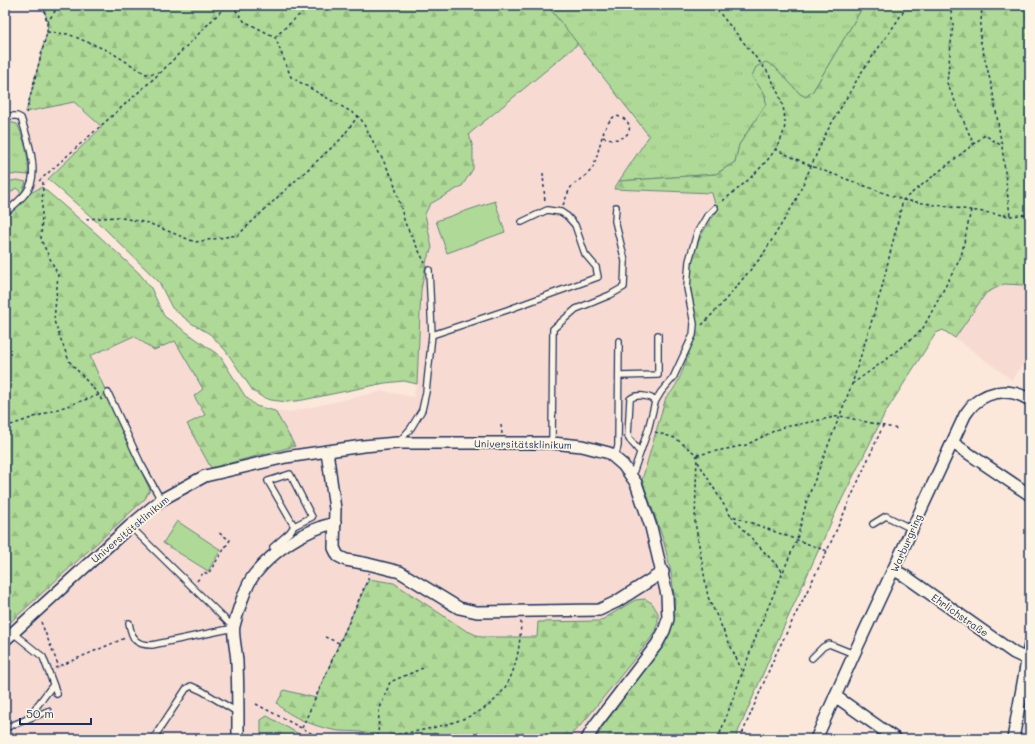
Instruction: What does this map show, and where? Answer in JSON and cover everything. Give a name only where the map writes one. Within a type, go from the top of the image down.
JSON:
[{"type":"street","name":"Warburgring","points":[[816,739],[854,654],[966,415],[974,403],[985,396],[999,391],[1012,392],[1024,396],[1030,400]]},
{"type":"street","name":"Universitätsklinikum","points":[[9,636],[130,526],[161,500],[205,476],[286,457],[362,446],[397,443],[552,443],[582,446],[609,453],[633,472],[663,572],[668,608],[668,619],[657,644],[595,725],[587,739]]},
{"type":"street","points":[[953,443],[1030,495]]},
{"type":"street","points":[[327,451],[335,509],[334,548],[338,556],[346,560],[400,572],[459,608],[477,612],[599,610],[616,602],[663,572]]},
{"type":"street","points":[[238,739],[237,663],[234,628],[243,598],[254,576],[277,552],[319,526],[335,522]]},
{"type":"street","name":"Ehrlichstraße","points":[[894,570],[905,576],[1014,654],[1027,659]]},
{"type":"street","points":[[1013,739],[1030,644]]},
{"type":"street","points":[[835,696],[896,739]]},
{"type":"lane","points":[[5,116],[17,116],[20,118],[28,140],[32,160],[32,171],[28,191],[5,213]]},
{"type":"lane","points":[[552,443],[553,329],[576,310],[624,287],[625,261],[615,221],[616,207]]},
{"type":"lane","points":[[633,472],[648,430],[655,402],[673,378],[693,335],[694,324],[687,288],[689,261],[697,233],[707,216],[715,208]]},
{"type":"lane","points":[[432,335],[598,277],[596,267],[585,254],[572,219],[561,212],[547,210],[522,222]]},
{"type":"lane","points":[[397,443],[411,428],[422,410],[426,392],[432,335],[429,270]]},
{"type":"lane","points":[[619,376],[658,375],[658,335]]},
{"type":"lane","points":[[615,457],[618,446],[619,341]]},
{"type":"lane","points":[[108,394],[140,462],[161,500]]},
{"type":"lane","points":[[640,452],[628,436],[630,399],[636,396],[650,397],[653,398],[655,402]]},
{"type":"lane","points":[[277,552],[273,547],[290,532],[294,526],[312,517],[290,474],[268,481],[294,526]]},
{"type":"lane","points":[[873,524],[886,516],[912,529]]},
{"type":"lane","points":[[130,526],[234,628]]},
{"type":"lane","points":[[129,623],[133,638],[139,643],[145,645],[152,645],[234,628]]},
{"type":"lane","points":[[9,636],[43,657],[57,694]]},
{"type":"lane","points":[[812,658],[823,647],[829,644],[854,654]]},
{"type":"lane","points":[[27,719],[54,685]]},
{"type":"lane","points":[[153,739],[186,689],[191,686],[202,690],[237,712]]},
{"type":"lane","points":[[5,728],[48,711]]},
{"type":"path","points":[[26,112],[47,32],[47,23],[43,5]]},
{"type":"path","points":[[47,23],[59,5]]},
{"type":"path","points":[[40,181],[160,73],[227,5]]},
{"type":"path","points":[[232,5],[244,21],[275,37],[291,78],[358,116],[393,179],[405,223],[429,270]]},
{"type":"path","points":[[275,37],[310,5]]},
{"type":"path","points":[[713,5],[766,71],[779,96],[784,113],[785,125],[775,149],[760,168],[749,180],[715,208]]},
{"type":"path","points":[[693,335],[720,306],[762,256],[795,202],[826,132],[861,73],[907,5]]},
{"type":"path","points":[[950,5],[953,24],[947,83],[974,145]]},
{"type":"path","points":[[982,5],[980,39],[992,88],[1002,146],[1010,216]]},
{"type":"path","points":[[47,32],[68,34],[109,51],[146,74],[160,73]]},
{"type":"path","points":[[86,219],[118,217],[148,223],[195,242],[238,235],[341,139],[358,116]]},
{"type":"path","points":[[561,212],[572,186],[593,167],[602,137],[610,120],[615,116],[624,118],[628,123],[629,126],[627,133],[621,138],[612,139],[602,137]]},
{"type":"path","points":[[718,739],[758,632],[797,539],[807,500],[852,384],[882,291],[903,200],[985,135],[1002,146]]},
{"type":"path","points":[[775,149],[811,166],[903,200],[1010,216],[1030,214]]},
{"type":"path","points":[[543,173],[544,200],[547,210]]},
{"type":"path","points":[[43,182],[41,240],[58,275],[54,321],[69,361],[103,401]]},
{"type":"path","points":[[852,384],[884,361],[922,330],[961,257],[971,210]]},
{"type":"path","points":[[5,427],[99,395]]},
{"type":"path","points":[[697,455],[746,446],[780,428],[840,416],[898,429]]},
{"type":"path","points":[[740,739],[775,656],[827,551],[883,426]]},
{"type":"path","points":[[648,430],[675,438],[697,455],[698,462],[695,522],[708,597],[743,674]]},
{"type":"path","points":[[698,462],[730,515],[783,572]]},
{"type":"path","points":[[730,515],[827,551]]},
{"type":"path","points":[[192,588],[204,572],[208,574],[230,540],[219,533]]},
{"type":"path","points":[[302,728],[368,579]]},
{"type":"path","points":[[37,611],[59,666]]},
{"type":"path","points":[[350,739],[378,738],[456,721],[490,705],[512,675],[516,663],[520,642],[521,611]]},
{"type":"path","points":[[48,671],[132,635]]},
{"type":"path","points":[[325,637],[339,643]]},
{"type":"path","points":[[378,738],[379,711],[390,682],[423,668]]},
{"type":"path","points":[[256,704],[322,739]]},
{"type":"shaded area","points":[[578,44],[650,136],[614,189],[713,193],[717,212],[703,231],[693,259],[691,289],[696,324],[693,340],[674,389],[666,397],[642,480],[663,539],[671,572],[675,602],[673,618],[660,646],[603,726],[596,739],[5,739],[5,119],[26,112],[74,102],[102,127],[42,187],[98,235],[139,273],[151,288],[164,316],[220,356],[245,396],[256,406],[275,411],[289,412],[383,391],[413,397],[417,384],[421,290],[427,259],[432,248],[425,215],[430,204],[462,186],[474,158],[469,134]]},
{"type":"shaded area","points":[[1004,284],[1023,285],[1030,290],[1030,354],[1012,380],[955,338],[986,293]]},
{"type":"green space","points":[[43,5],[547,5],[578,44],[469,134],[473,148],[473,169],[462,186],[430,204],[425,214],[432,248],[427,259],[421,290],[417,384],[404,381],[385,383],[287,402],[271,400],[262,397],[253,391],[226,351],[210,334],[191,323],[172,308],[159,282],[104,228],[48,179],[102,127],[74,102],[26,112],[47,32],[48,23]]},
{"type":"green space","points":[[547,5],[864,5],[813,91],[806,97],[800,94],[775,67],[752,76],[765,95],[766,104],[739,145],[735,162],[716,174],[619,181],[649,136]]},
{"type":"green space","points":[[864,5],[1030,5],[1030,290],[1023,285],[1004,284],[986,293],[955,338],[943,330],[936,333],[885,413],[839,505],[771,655],[735,739],[596,739],[603,726],[660,646],[673,618],[675,602],[671,572],[663,539],[642,480],[666,397],[672,391],[681,375],[693,339],[696,320],[691,289],[691,268],[700,238],[717,212],[712,193],[614,189],[619,181],[716,174],[735,162],[739,145],[766,104],[765,95],[752,76],[756,67],[766,62],[775,67],[800,94],[806,97],[813,91]]},
{"type":"green space","points":[[5,121],[17,124],[20,129],[27,156],[28,175],[17,174],[5,176]]},
{"type":"green space","points":[[17,180],[26,182],[22,193],[16,188],[5,198],[5,182]]},
{"type":"green space","points":[[42,187],[98,235],[139,273],[151,288],[164,316],[220,356],[245,396],[256,406],[275,411],[295,446],[211,468],[187,424],[205,415],[194,396],[203,389],[175,341],[154,350],[134,336],[90,356],[150,490],[145,499],[5,627],[5,217],[32,192]]},
{"type":"green space","points":[[495,201],[505,232],[447,253],[436,221]]},
{"type":"green space","points":[[177,521],[221,550],[208,571],[163,543]]},
{"type":"green space","points":[[369,579],[394,583],[465,630],[481,637],[537,637],[538,622],[600,621],[635,600],[645,599],[652,603],[658,613],[658,623],[652,637],[582,724],[568,737],[560,739],[378,739],[370,734],[339,731],[305,722],[289,713],[277,703],[284,690],[316,698],[339,643]]},
{"type":"green space","points":[[267,716],[308,739],[261,739],[261,720]]}]
